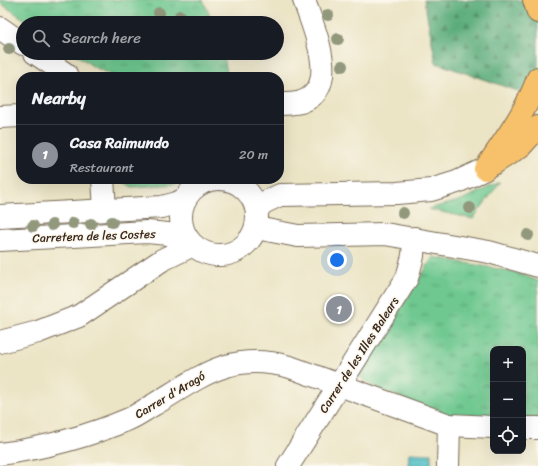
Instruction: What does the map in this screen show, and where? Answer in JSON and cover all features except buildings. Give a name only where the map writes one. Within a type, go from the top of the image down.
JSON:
[{"type":"main road","points":[[534,0],[538,12]]},
{"type":"main road","points":[[485,169],[521,118],[530,100],[538,78]]},
{"type":"main road","points":[[485,169],[521,146],[538,127]]},
{"type":"street","points":[[284,104],[299,103],[306,100],[320,86],[324,70],[304,0]]},
{"type":"street","points":[[0,28],[16,39]]},
{"type":"street","points":[[46,60],[62,72]]},
{"type":"street","points":[[0,117],[16,116]]},
{"type":"street","points":[[203,184],[198,186],[186,198],[183,205],[187,234],[202,252],[213,255],[224,255],[235,252],[270,199],[280,195],[398,193],[431,190],[457,182],[485,169]]},
{"type":"street","points":[[103,184],[105,209]]},
{"type":"street","points":[[237,184],[243,188],[254,202],[252,228]]},
{"type":"street","points":[[243,188],[296,194]]},
{"type":"street","name":"Carretera de les Costes","points":[[0,216],[144,208],[177,203],[186,198]]},
{"type":"street","name":"Carretera de les Costes","points":[[144,208],[163,211],[187,234]]},
{"type":"street","points":[[252,228],[298,236],[375,233],[489,252],[538,266]]},
{"type":"street","name":"Carretera de les Costes","points":[[0,240],[147,232],[187,234]]},
{"type":"street","points":[[0,342],[38,332],[80,316],[162,260],[187,234]]},
{"type":"street","name":"Carrer de les Illes Balears","points":[[288,466],[407,278],[418,239]]},
{"type":"street","name":"Carrer d'Aragó","points":[[0,454],[64,443],[129,419],[212,370],[236,364],[256,362],[275,363],[340,384],[449,425],[490,427]]},
{"type":"street","points":[[448,466],[449,425]]},
{"type":"street","points":[[526,428],[538,428]]},
{"type":"green space","points":[[0,0],[203,0],[210,16],[20,16],[0,3]]},
{"type":"green space","points":[[424,0],[538,0],[538,98],[436,63]]},
{"type":"green space","points":[[84,60],[224,60],[227,72],[105,72]]},
{"type":"green space","points":[[500,182],[473,219],[428,209],[459,201]]},
{"type":"green space","points":[[127,184],[179,184],[132,187]]},
{"type":"green space","points":[[433,257],[515,272],[538,281],[538,418],[526,418],[526,346],[490,346],[490,418],[448,417],[372,386],[359,376]]},
{"type":"water","points":[[409,453],[431,454],[431,466],[408,466]]},
{"type":"place","name":"Casa Raimundo","points":[[339,309]]}]
